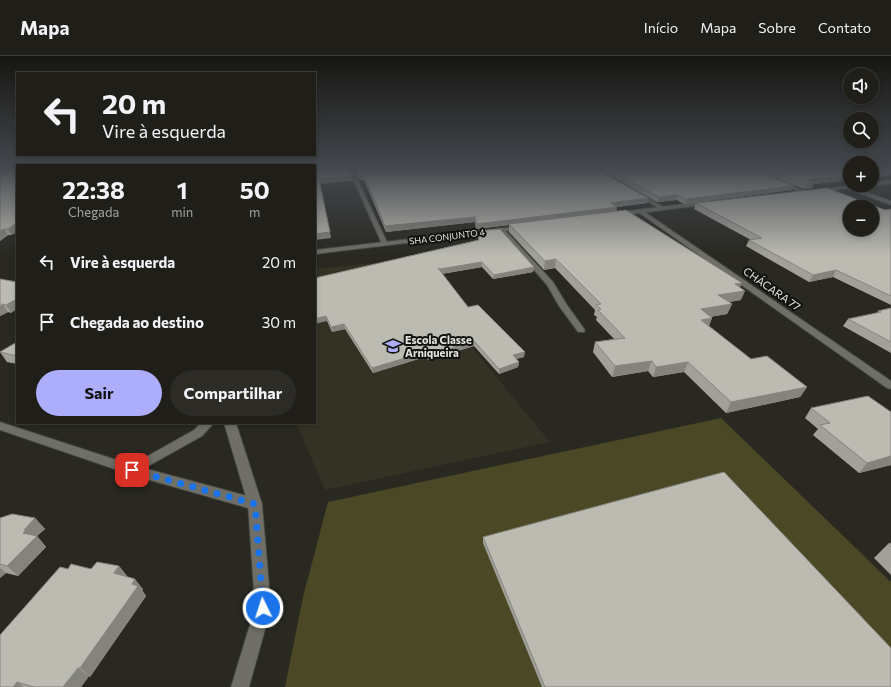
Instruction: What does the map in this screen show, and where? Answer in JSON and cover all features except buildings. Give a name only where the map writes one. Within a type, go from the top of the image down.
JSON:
[{"type":"street","points":[[364,197],[385,244]]},
{"type":"street","points":[[643,197],[662,208]]},
{"type":"street","points":[[876,197],[891,203]]},
{"type":"street","points":[[609,215],[717,202]]},
{"type":"street","name":"CHÁCARA 77","points":[[640,211],[891,386]]},
{"type":"street","name":"SHA CONJUNTO 4","points":[[316,252],[525,227]]},
{"type":"street","points":[[502,230],[550,284],[563,306],[581,330]]},
{"type":"street","points":[[132,470],[198,433],[207,424]]},
{"type":"street","points":[[230,424],[255,504],[263,608],[240,687]]},
{"type":"street","points":[[0,426],[132,470],[255,504]]},
{"type":"shaded area","name":"Escola Classe Arniqueira","points":[[400,260],[550,442],[325,490],[296,424],[316,424],[316,269]]},
{"type":"shaded area","points":[[721,418],[891,582],[891,687],[285,687],[303,597],[328,502]]},
{"type":"place","name":"Escola Classe Arniqueira","points":[[393,346]]},
{"type":"route","points":[[132,470],[255,504],[263,608]]}]
